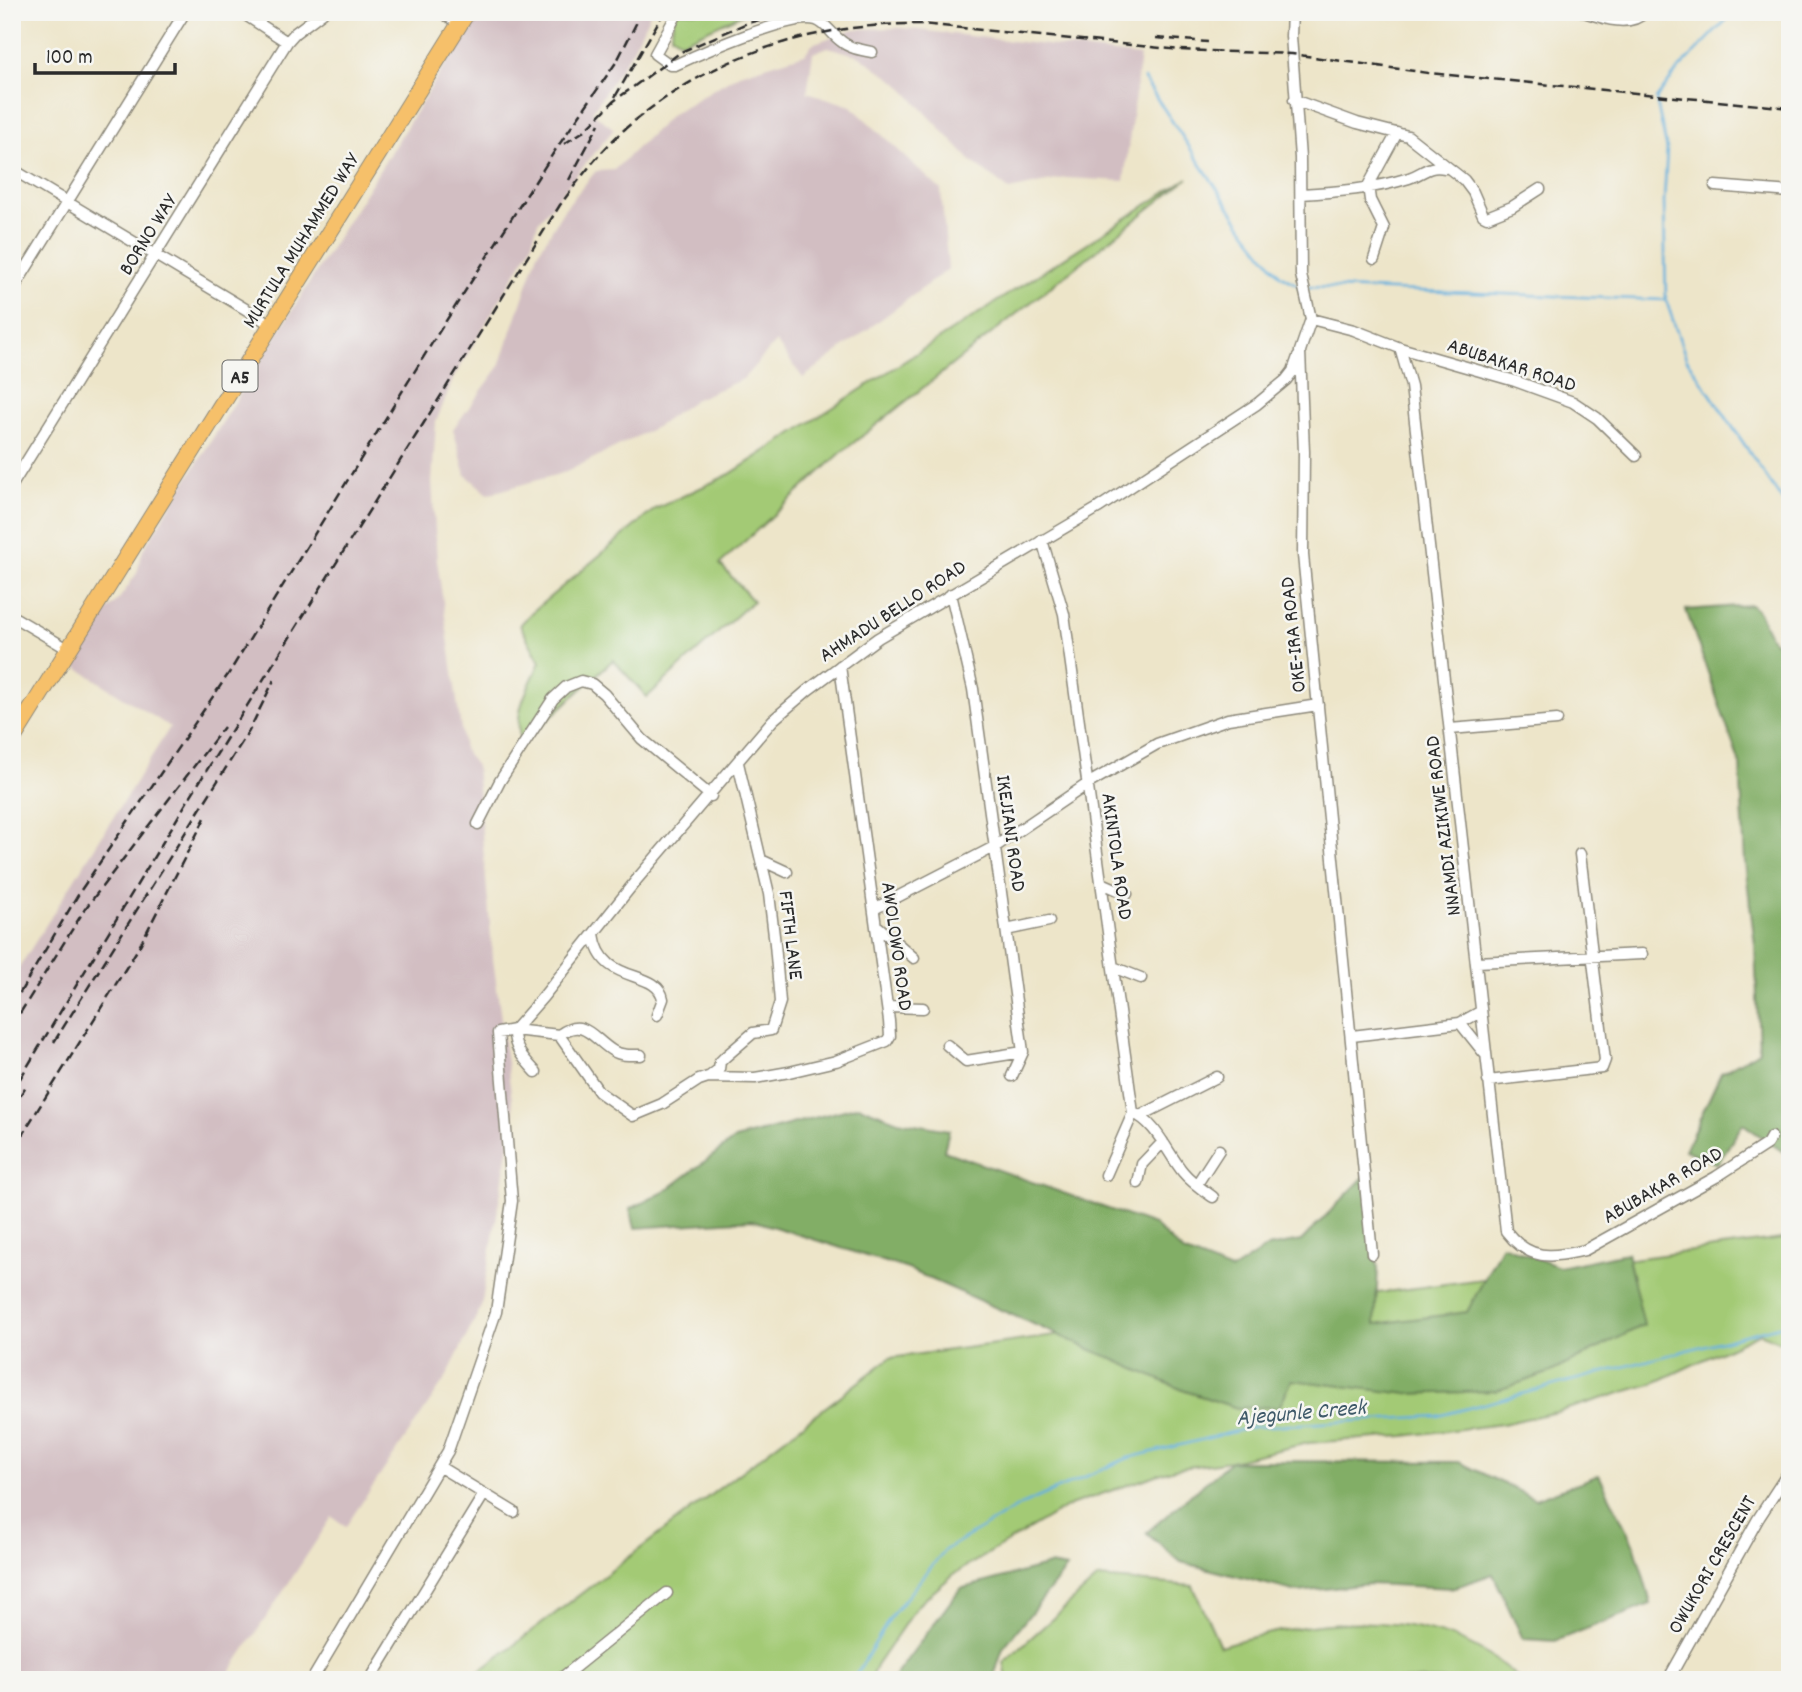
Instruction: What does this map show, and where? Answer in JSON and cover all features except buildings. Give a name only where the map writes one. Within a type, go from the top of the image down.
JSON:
[{"type":"main road","name":"MURTULA MUHAMMED WAY","points":[[12,740],[463,18]]},
{"type":"street","points":[[12,291],[185,12]]},
{"type":"street","points":[[241,12],[288,42]]},
{"type":"street","name":"BORNO WAY","points":[[12,485],[288,42],[295,33],[323,12]]},
{"type":"street","points":[[441,12],[463,18]]},
{"type":"street","points":[[678,12],[655,54],[665,63],[675,65],[729,40],[813,19],[823,23],[841,42],[872,52]]},
{"type":"street","name":"OKE-IRA ROAD","points":[[1292,12],[1294,100],[1300,158],[1301,275],[1311,319],[1300,351],[1304,452],[1303,555],[1373,1254]]},
{"type":"street","points":[[1584,12],[1604,18],[1631,20],[1645,12]]},
{"type":"street","points":[[1294,100],[1357,123],[1408,136],[1464,180],[1473,191],[1483,215],[1487,217],[1512,207],[1540,189]]},
{"type":"street","points":[[1374,258],[1384,228],[1370,200],[1368,186],[1397,133]]},
{"type":"street","points":[[1301,194],[1347,191],[1411,177],[1432,166],[1448,169]]},
{"type":"street","points":[[12,169],[272,325]]},
{"type":"street","points":[[1715,186],[1790,192]]},
{"type":"street","points":[[1311,319],[1354,330],[1401,348]]},
{"type":"street","name":"ABUBAKAR ROAD","points":[[1401,348],[1515,381],[1573,402],[1597,418],[1636,456]]},
{"type":"street","name":"NNAMDI AZIKIWE ROAD","points":[[1401,348],[1411,386],[1450,729],[1458,825],[1477,962],[1484,1053],[1506,1231],[1526,1251],[1566,1255]]},
{"type":"street","name":"AHMADU BELLO ROAD","points":[[514,1030],[638,878],[774,720],[839,666],[878,638],[1098,508],[1257,404],[1289,376],[1300,351]]},
{"type":"street","name":"AKINTOLA ROAD","points":[[1042,540],[1064,614],[1136,1114]]},
{"type":"street","name":"IKEJIANI ROAD","points":[[951,594],[973,689],[1023,1052]]},
{"type":"street","points":[[12,616],[68,649]]},
{"type":"street","name":"AWOLOWO ROAD","points":[[708,1077],[755,1078],[789,1072],[836,1061],[883,1044],[890,1036],[839,666]]},
{"type":"street","points":[[478,824],[500,781],[553,699],[566,687],[581,681],[592,684],[604,694],[642,739],[711,796]]},
{"type":"street","points":[[874,909],[996,846],[1089,783],[1157,744],[1228,719],[1318,705]]},
{"type":"street","points":[[1450,729],[1557,720]]},
{"type":"street","name":"FIFTH LANE","points":[[708,1077],[719,1069],[724,1057],[753,1032],[771,1030],[780,1002],[775,944],[761,860],[738,763]]},
{"type":"street","points":[[1488,1081],[1602,1068],[1605,1060],[1580,854]]},
{"type":"street","points":[[761,860],[787,872]]},
{"type":"street","points":[[1102,883],[1126,894]]},
{"type":"street","points":[[1006,930],[1049,921]]},
{"type":"street","points":[[876,925],[914,958]]},
{"type":"street","points":[[594,934],[596,946],[608,965],[658,988],[663,999],[657,1015]]},
{"type":"street","points":[[1477,962],[1642,954]]},
{"type":"street","points":[[1113,967],[1141,978]]},
{"type":"street","points":[[887,1007],[923,1008]]},
{"type":"street","points":[[1352,1036],[1460,1023],[1480,1012]]},
{"type":"street","points":[[1460,1023],[1484,1053]]},
{"type":"street","points":[[312,1680],[440,1467],[456,1433],[496,1312],[512,1212],[498,1033],[514,1030],[559,1035],[569,1029],[583,1028],[614,1051],[641,1055]]},
{"type":"street","points":[[514,1030],[513,1040],[517,1049],[536,1072]]},
{"type":"street","points":[[559,1035],[598,1093],[633,1116],[662,1104],[708,1077]]},
{"type":"street","points":[[947,1045],[966,1061],[1023,1052]]},
{"type":"street","points":[[1012,1076],[1023,1052]]},
{"type":"street","points":[[1106,1175],[1136,1114],[1217,1077]]},
{"type":"street","points":[[1136,1114],[1163,1142],[1185,1175],[1213,1197]]},
{"type":"street","name":"ABUBAKAR ROAD","points":[[1566,1255],[1585,1250],[1716,1177],[1766,1144],[1772,1137]]},
{"type":"street","points":[[1138,1183],[1142,1164],[1163,1142]]},
{"type":"street","points":[[1196,1184],[1219,1150]]},
{"type":"street","points":[[440,1467],[514,1512]]},
{"type":"street","name":"OWUKORI CRESCENT","points":[[1668,1680],[1745,1542],[1790,1470]]},
{"type":"street","points":[[370,1680],[484,1494]]},
{"type":"street","points":[[559,1680],[667,1593]]},
{"type":"shaded area","points":[[478,12],[651,12],[633,49],[592,112],[614,129],[538,222],[530,249],[454,377],[436,422],[432,482],[437,560],[464,750],[476,766],[493,959],[514,1115],[481,1307],[446,1378],[346,1526],[332,1517],[225,1680],[12,1680],[12,979],[170,727],[76,667],[76,662],[99,619],[119,599],[137,573],[143,550]]},
{"type":"shaded area","points":[[902,28],[1140,56],[1124,181],[1066,178],[1009,190],[970,160],[899,84],[860,56],[828,47],[813,53],[807,92],[851,106],[941,190],[948,269],[803,378],[776,342],[743,379],[694,400],[658,426],[566,472],[488,494],[466,475],[453,429],[500,366],[538,253],[565,208],[596,171],[614,170],[672,114],[739,74],[805,54],[812,44],[854,29]]},
{"type":"green space","points":[[675,12],[747,12],[681,42],[671,35]]},
{"type":"green space","points":[[1188,178],[842,452],[720,564],[753,601],[647,697],[613,660],[521,744],[520,711],[540,662],[520,625],[532,612],[655,509],[730,474]]},
{"type":"green space","points":[[1751,605],[1758,611],[1771,638],[1781,647],[1790,667],[1790,1149],[1786,1154],[1743,1124],[1717,1164],[1685,1150],[1721,1073],[1759,1051],[1755,945],[1745,863],[1740,764],[1686,610]]},
{"type":"green space","points":[[859,1106],[898,1121],[949,1130],[944,1151],[1154,1225],[1183,1252],[1231,1271],[1268,1247],[1301,1241],[1366,1175],[1378,1268],[1375,1324],[1467,1312],[1502,1245],[1559,1267],[1627,1253],[1644,1325],[1551,1372],[1496,1391],[1408,1394],[1292,1380],[1279,1407],[1237,1408],[1185,1391],[908,1269],[752,1220],[635,1228],[630,1209],[664,1192],[735,1139]]},
{"type":"green space","points":[[1790,1238],[1790,1343],[1786,1344],[1760,1333],[1654,1383],[1557,1412],[1502,1424],[1404,1436],[1308,1443],[1231,1461],[1174,1469],[1070,1505],[954,1574],[917,1606],[876,1666],[870,1680],[468,1680],[890,1358]]},
{"type":"green space","points":[[1231,1461],[1459,1462],[1535,1499],[1599,1475],[1635,1547],[1651,1604],[1555,1641],[1523,1639],[1493,1574],[1453,1588],[1369,1584],[1298,1592],[1181,1562],[1146,1533]]},
{"type":"green space","points":[[1049,1565],[1067,1568],[1003,1648],[993,1680],[892,1680],[960,1589]]},
{"type":"green space","points":[[1098,1578],[1193,1586],[1220,1646],[1297,1628],[1336,1623],[1415,1627],[1453,1638],[1488,1655],[1520,1680],[1007,1680],[1004,1662]]},
{"type":"waterway","points":[[1734,12],[1677,71],[1656,99],[1667,149],[1664,201],[1666,300],[1686,358],[1790,512]]},
{"type":"waterway","points":[[1144,79],[1246,232],[1280,275],[1301,287]]},
{"type":"waterway","points":[[1308,287],[1666,300]]},
{"type":"waterway","name":"Ajegunle Creek","points":[[853,1680],[892,1615],[945,1550],[1021,1505],[1128,1458],[1253,1427],[1438,1416],[1790,1323]]},
{"type":"railway","points":[[12,1006],[81,890],[229,673],[437,335],[556,149],[617,61],[642,12]]},
{"type":"railway","points":[[615,97],[664,12]]},
{"type":"railway","points":[[564,144],[584,131],[614,101],[681,52],[747,23],[794,12]]},
{"type":"railway","points":[[891,12],[926,15]]},
{"type":"railway","points":[[12,1092],[190,797],[560,205],[591,165],[626,128],[692,81],[728,63],[802,37],[880,25],[921,24],[1180,50],[1292,54],[1428,73],[1790,108]]},
{"type":"railway","points":[[1156,38],[1208,42]]},
{"type":"railway","points":[[569,180],[599,124]]},
{"type":"railway","points":[[54,1042],[249,731],[274,680]]},
{"type":"railway","points":[[12,1026],[85,909],[224,727]]},
{"type":"railway","points":[[12,1151],[139,947],[205,818]]},
{"type":"railway","points":[[12,1109],[26,1086]]}]
